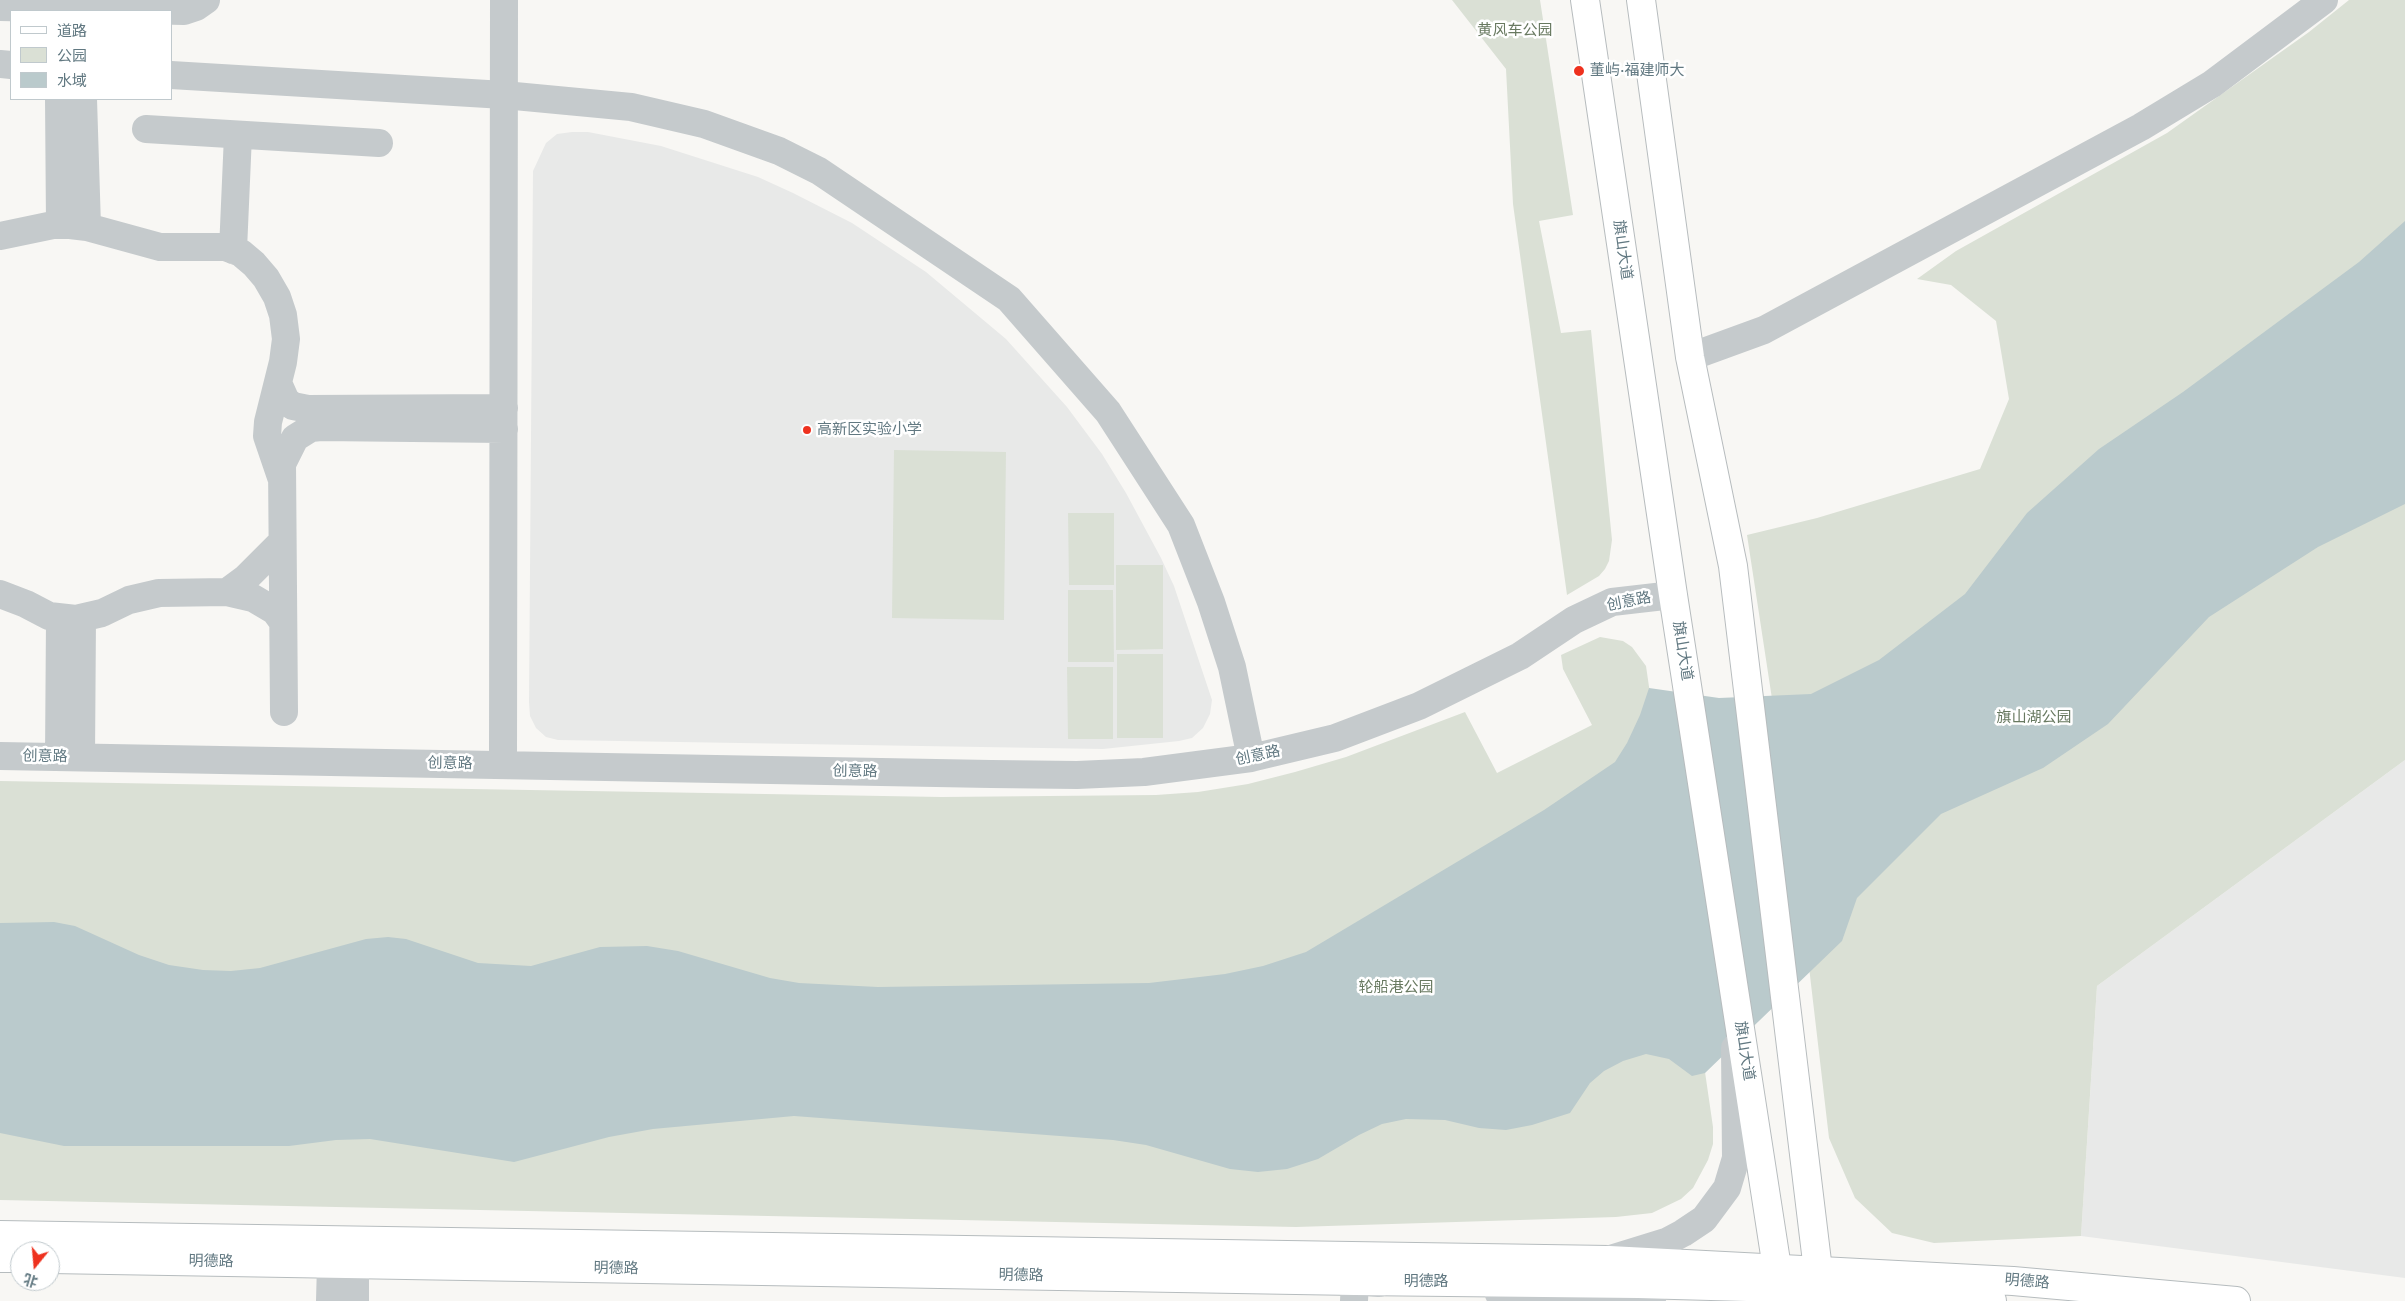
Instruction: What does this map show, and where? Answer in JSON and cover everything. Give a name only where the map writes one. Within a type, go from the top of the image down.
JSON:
[{"type":"main road","name":"旗山大道","points":[[1585,0],[1673,595],[1736,997],[1776,1285]]},
{"type":"main road","points":[[1641,0],[1690,357],[1734,566],[1819,1287]]},
{"type":"main road","points":[[0,1235],[1609,1260],[1776,1285]]},
{"type":"main road","name":"明德路","points":[[60,1259],[343,1264],[1354,1291],[1776,1285],[1992,1301]]},
{"type":"main road","name":"明德路","points":[[1819,1287],[2013,1281],[2236,1301]]},
{"type":"street","points":[[172,11],[184,11],[196,7],[206,0]]},
{"type":"street","points":[[503,765],[504,0]]},
{"type":"street","points":[[1690,357],[1764,330],[2141,127],[2212,84],[2324,0]]},
{"type":"street","points":[[27,6],[153,10]]},
{"type":"street","points":[[172,75],[595,102],[639,109],[704,124],[779,151],[819,171],[1009,299],[1108,412],[1181,526],[1211,602],[1229,658],[1251,758]]},
{"type":"street","points":[[59,100],[60,225]]},
{"type":"street","points":[[83,100],[87,227]]},
{"type":"street","points":[[146,129],[379,143]]},
{"type":"street","points":[[233,250],[238,135]]},
{"type":"street","points":[[0,236],[60,225],[87,227],[160,247],[214,246],[233,250],[254,264],[266,278],[277,297],[283,315],[286,338],[278,383],[268,422],[267,436],[281,477]]},
{"type":"street","points":[[278,383],[286,401],[300,408],[504,418]]},
{"type":"street","points":[[284,712],[281,477],[282,464],[288,448],[295,438],[311,428],[504,418]]},
{"type":"street","points":[[227,592],[246,578],[282,542]]},
{"type":"street","points":[[0,594],[26,604],[49,616],[71,618],[102,613],[129,600],[146,595],[172,592],[227,592],[253,598],[275,612],[283,622]]},
{"type":"street","name":"创意路","points":[[0,756],[1077,775],[1144,772],[1251,758],[1335,738],[1420,706],[1520,656],[1574,620],[1612,602],[1673,595]]},
{"type":"street","points":[[70,757],[71,618]]},
{"type":"street","points":[[1609,1260],[1666,1242],[1683,1233],[1704,1219],[1727,1188],[1736,1158],[1736,997]]},
{"type":"street","points":[[330,1301],[343,1264]]},
{"type":"street","points":[[343,1264],[355,1301]]},
{"type":"street","points":[[1354,1291],[1652,1301]]},
{"type":"shaded area","name":"高新区实验小学","points":[[588,132],[661,146],[758,177],[793,193],[852,223],[926,272],[1006,339],[1067,407],[1102,454],[1126,493],[1161,558],[1174,586],[1212,700],[1210,714],[1203,728],[1192,738],[1179,741],[1103,749],[558,740],[546,737],[536,728],[530,716],[529,702],[533,171],[546,143],[557,134]]},
{"type":"shaded area","points":[[2405,760],[2405,1278],[2081,1236],[2097,986]]},
{"type":"green space","name":"黄风车公园","points":[[1452,0],[1540,0],[1573,215],[1539,221],[1561,333],[1591,330],[1612,540],[1609,561],[1605,569],[1599,576],[1567,595],[1513,204],[1506,69]]},
{"type":"green space","name":"旗山湖公园","points":[[2349,0],[2405,0],[2405,760],[2097,986],[2081,1236],[1934,1243],[1892,1233],[1855,1198],[1829,1138],[1796,856],[1747,535],[1817,518],[1980,469],[2009,399],[1996,321],[1951,285],[1917,279],[1956,251],[2167,133],[2309,32]]},
{"type":"green space","points":[[894,450],[1006,452],[1004,620],[892,618]]},
{"type":"green space","points":[[1068,513],[1114,513],[1114,585],[1069,585]]},
{"type":"green space","points":[[1116,565],[1163,565],[1163,649],[1116,650]]},
{"type":"green space","points":[[1068,590],[1113,590],[1114,662],[1068,662]]},
{"type":"green space","name":"轮船港公园","points":[[1600,637],[1623,641],[1632,647],[1646,666],[1713,1127],[1713,1144],[1708,1160],[1693,1188],[1681,1199],[1652,1213],[1616,1217],[1296,1227],[0,1200],[0,781],[942,797],[1156,795],[1198,792],[1248,784],[1295,772],[1346,757],[1465,712],[1497,773],[1592,725],[1563,669],[1561,655]]},
{"type":"green space","points":[[1117,654],[1163,654],[1163,738],[1117,738]]},
{"type":"green space","points":[[1067,667],[1113,667],[1113,739],[1068,739]]},
{"type":"water","points":[[2405,221],[2405,504],[2318,547],[2209,617],[2108,724],[2043,768],[1941,814],[1857,898],[1842,941],[1705,1073],[1692,1076],[1669,1059],[1646,1054],[1623,1061],[1604,1071],[1590,1083],[1570,1113],[1532,1125],[1506,1130],[1479,1128],[1445,1120],[1406,1119],[1382,1124],[1318,1159],[1287,1169],[1258,1172],[1230,1169],[1146,1145],[1113,1140],[794,1116],[653,1129],[609,1137],[514,1162],[370,1139],[336,1140],[289,1146],[64,1146],[0,1133],[0,923],[54,922],[75,926],[139,955],[169,965],[203,970],[231,971],[260,968],[366,939],[388,937],[406,939],[478,963],[531,966],[600,947],[647,946],[678,951],[770,978],[799,983],[878,987],[1149,983],[1225,974],[1263,966],[1306,952],[1544,810],[1615,762],[1627,743],[1640,715],[1649,688],[1719,698],[1811,694],[1879,660],[1965,594],[2027,513],[2099,449],[2183,392],[2359,262]]},
{"type":"place","name":"董屿·福建师大","points":[[1579,71]]},
{"type":"place","name":"高新区实验小学","points":[[807,430]]}]
